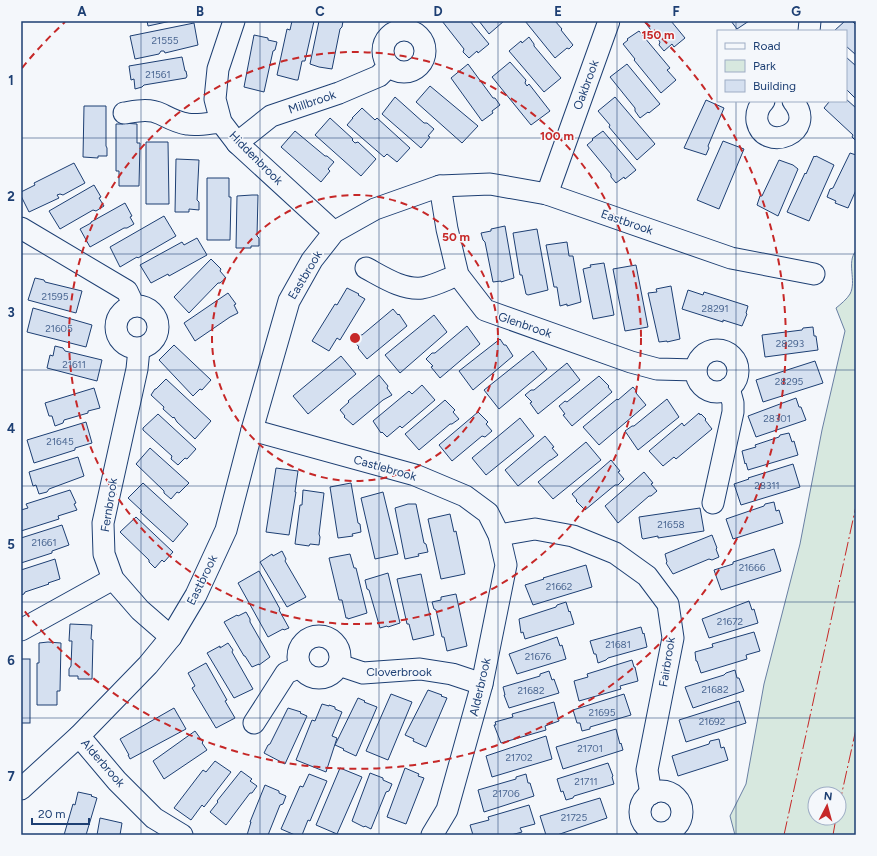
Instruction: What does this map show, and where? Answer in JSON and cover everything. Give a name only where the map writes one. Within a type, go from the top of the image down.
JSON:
[{"type":"street","name":"Hiddenbrook","points":[[234,21],[218,69],[215,99],[221,122],[237,143],[334,232]]},
{"type":"street","name":"Oakbrook","points":[[547,194],[609,21]]},
{"type":"street","points":[[418,27],[424,46],[425,53],[423,60],[420,65],[408,72],[395,70],[389,66],[382,55],[382,48],[387,36],[399,30],[418,27]]},
{"type":"street","name":"Millbrook","points":[[237,143],[271,116],[346,90],[379,76],[389,66]]},
{"type":"street","points":[[763,102],[757,114],[757,121],[764,132],[776,138],[783,138],[789,135],[798,125],[800,119],[799,112],[794,102]]},
{"type":"street","points":[[124,113],[149,110],[185,124],[194,125],[221,122]]},
{"type":"street","name":"Eastbrook","points":[[21,789],[79,736],[148,666],[171,637],[196,595],[226,530],[252,430],[289,301],[312,260],[334,232],[375,209],[440,186],[490,184],[547,194],[731,258],[814,274]]},
{"type":"street","name":"Glenbrook","points":[[440,186],[447,229],[458,275],[485,310],[631,362],[657,369],[696,370]]},
{"type":"street","points":[[21,228],[127,291],[134,306]]},
{"type":"street","points":[[366,268],[388,281],[408,288],[423,288],[458,275]]},
{"type":"street","points":[[134,306],[147,309],[156,319],[158,325],[158,332],[155,338],[151,343],[139,349],[132,348],[121,342],[115,330],[118,317],[128,308],[134,306]]},
{"type":"street","name":"Fernbrook","points":[[139,349],[137,369],[104,523],[104,554],[113,579],[140,610],[171,637]]},
{"type":"street","points":[[711,350],[724,350],[735,358],[738,364],[738,371],[734,384],[729,388],[723,391],[710,391],[699,383],[696,377],[697,363],[705,353],[711,350]]},
{"type":"street","points":[[713,503],[733,412],[733,403],[729,388]]},
{"type":"street","name":"Castlebrook","points":[[252,430],[415,476],[465,496],[488,513],[499,535]]},
{"type":"street","name":"Fairbrook","points":[[499,535],[535,529],[573,536],[608,550],[615,553],[647,576],[668,604],[673,638],[647,770],[651,794]]},
{"type":"street","name":"Alderbrook","points":[[432,835],[447,810],[460,768],[482,684],[506,566],[499,535]]},
{"type":"street","points":[[21,630],[113,579]]},
{"type":"street","points":[[321,635],[333,640],[338,646],[340,652],[339,665],[330,675],[324,678],[317,678],[304,673],[300,667],[298,654],[299,648],[308,638],[321,635]]},
{"type":"street","name":"Cloverbrook","points":[[339,665],[363,673],[420,670],[452,674],[482,684]]},
{"type":"street","points":[[254,723],[286,673],[300,667]]},
{"type":"street","name":"Alderbrook","points":[[79,736],[117,781],[154,818],[182,835]]},
{"type":"street","points":[[657,791],[670,793],[680,802],[683,814],[681,821],[672,831],[659,834],[643,832],[643,823],[640,810],[645,798],[657,791]]},
{"type":"green space","points":[[856,251],[856,835],[735,835],[730,816],[746,784],[764,684],[800,544],[822,430],[845,331],[836,308],[847,298],[852,289],[853,255]]},
{"type":"building","points":[[147,21],[171,21],[148,26]]},
{"type":"building","points":[[292,21],[314,21],[305,61],[302,61],[298,80],[277,75],[287,29],[290,30]]},
{"type":"building","points":[[319,21],[343,21],[332,69],[310,64]]},
{"type":"building","points":[[442,21],[470,21],[489,44],[469,58],[463,52],[464,49]]},
{"type":"building","points":[[479,21],[504,21],[489,34]]},
{"type":"building","points":[[525,21],[555,21],[573,45],[555,58]]},
{"type":"building","points":[[644,21],[671,21],[685,38],[674,47],[672,44],[664,51],[659,45],[660,42]]},
{"type":"building","points":[[731,21],[749,21],[737,29]]},
{"type":"building","points":[[845,21],[852,21],[856,25],[856,55],[847,47],[847,30],[835,30]]},
{"type":"building","points":[[194,23],[198,45],[165,53],[164,51],[161,51],[159,54],[135,59],[130,36]]},
{"type":"building","points":[[639,31],[670,68],[667,70],[676,80],[661,93],[623,44],[628,40],[627,39]]},
{"type":"building","points":[[254,35],[268,38],[268,40],[277,42],[275,50],[273,51],[264,92],[244,87]]},
{"type":"building","points":[[529,37],[534,46],[561,78],[544,92],[509,51],[521,41],[522,43]]},
{"type":"building","points":[[182,57],[187,76],[186,78],[144,85],[135,89],[134,79],[131,80],[129,66]]},
{"type":"building","points":[[847,58],[856,66],[856,99],[847,90]]},
{"type":"building","points":[[510,62],[526,80],[525,83],[527,86],[529,84],[550,111],[531,125],[492,77]]},
{"type":"building","points":[[468,64],[493,98],[495,98],[500,105],[492,111],[493,113],[482,121],[451,78]]},
{"type":"building","points":[[627,64],[660,104],[640,118],[635,111],[635,108],[610,77]]},
{"type":"building","points":[[430,86],[478,126],[462,143],[416,102]]},
{"type":"building","points":[[395,97],[424,123],[427,123],[434,129],[428,136],[430,137],[421,148],[382,114]]},
{"type":"building","points":[[615,97],[655,144],[637,160],[609,127],[610,125],[598,111]]},
{"type":"building","points":[[706,100],[724,108],[708,146],[709,148],[706,155],[684,148]]},
{"type":"building","points":[[847,100],[856,108],[856,141],[852,137],[853,135],[824,108],[829,102],[847,102]]},
{"type":"building","points":[[84,106],[106,106],[107,156],[98,156],[98,158],[83,157]]},
{"type":"building","points":[[362,108],[375,120],[377,118],[410,148],[397,162],[387,154],[384,157],[347,125]]},
{"type":"building","points":[[330,118],[353,139],[352,140],[355,143],[358,142],[376,159],[361,176],[315,135]]},
{"type":"building","points":[[116,124],[137,124],[137,143],[140,143],[139,186],[119,186],[119,171],[116,171]]},
{"type":"building","points":[[295,131],[334,162],[328,169],[330,171],[321,182],[281,147]]},
{"type":"building","points":[[603,131],[636,170],[625,179],[624,177],[616,183],[611,177],[611,174],[587,145],[593,140],[592,139]]},
{"type":"building","points":[[723,141],[744,149],[719,209],[697,200]]},
{"type":"building","points":[[146,142],[168,142],[169,204],[146,204]]},
{"type":"building","points":[[850,153],[856,155],[856,190],[848,208],[835,203],[836,201],[827,197]]},
{"type":"building","points":[[814,156],[834,165],[809,221],[787,212]]},
{"type":"building","points":[[176,159],[199,160],[197,200],[199,202],[199,210],[189,209],[189,212],[175,212]]},
{"type":"building","points":[[779,160],[793,165],[798,169],[778,216],[757,205],[760,196],[762,196]]},
{"type":"building","points":[[74,163],[85,183],[63,195],[57,195],[59,198],[29,212],[21,196],[21,192],[35,185],[34,183]]},
{"type":"building","points":[[207,178],[229,178],[229,197],[231,197],[230,240],[207,240]]},
{"type":"building","points":[[94,185],[104,206],[96,211],[93,210],[60,229],[49,211]]},
{"type":"building","points":[[258,195],[257,236],[259,238],[259,246],[251,246],[251,248],[236,248],[237,196]]},
{"type":"building","points":[[125,203],[132,216],[130,217],[134,224],[90,247],[80,229]]},
{"type":"building","points":[[164,216],[176,236],[120,267],[110,247]]},
{"type":"building","points":[[505,226],[514,278],[501,282],[493,282],[485,242],[481,233]]},
{"type":"building","points":[[537,229],[548,290],[528,295],[526,294],[522,275],[520,275],[513,233]]},
{"type":"building","points":[[197,238],[207,255],[169,276],[168,274],[151,283],[140,265],[182,242],[184,245]]},
{"type":"building","points":[[567,242],[569,256],[573,256],[581,302],[567,306],[567,304],[560,306],[557,287],[554,287],[546,245]]},
{"type":"building","points":[[211,259],[221,269],[220,271],[226,278],[218,283],[189,313],[174,297]]},
{"type":"building","points":[[604,263],[614,315],[593,319],[583,269],[591,267],[590,265]]},
{"type":"building","points":[[636,265],[648,327],[625,331],[613,269]]},
{"type":"building","points":[[35,278],[82,291],[76,313],[28,300]]},
{"type":"building","points":[[671,286],[680,339],[659,342],[648,293],[657,292],[656,289]]},
{"type":"building","points":[[347,288],[365,299],[340,340],[337,338],[329,351],[312,341]]},
{"type":"building","points":[[688,290],[703,295],[704,292],[748,306],[747,314],[742,326],[723,320],[723,322],[682,309]]},
{"type":"building","points":[[228,293],[236,304],[234,305],[238,313],[195,341],[184,323]]},
{"type":"building","points":[[33,308],[92,325],[86,347],[27,332]]},
{"type":"building","points":[[393,309],[398,315],[399,314],[407,326],[367,359],[353,340],[359,335],[362,335]]},
{"type":"building","points":[[434,315],[447,332],[400,373],[385,355]]},
{"type":"building","points":[[467,326],[480,344],[440,378],[431,367],[433,366],[426,359]]},
{"type":"building","points":[[813,327],[818,350],[765,357],[762,335],[802,330],[803,328]]},
{"type":"building","points":[[500,339],[513,356],[473,390],[459,371]]},
{"type":"building","points":[[174,345],[211,380],[202,390],[200,389],[193,396],[159,360]]},
{"type":"building","points":[[55,346],[63,348],[65,351],[102,360],[97,381],[47,368],[50,355],[53,356]]},
{"type":"building","points":[[533,351],[547,369],[499,409],[484,390]]},
{"type":"building","points":[[341,356],[356,374],[308,414],[293,396]]},
{"type":"building","points":[[815,361],[823,383],[763,402],[756,380]]},
{"type":"building","points":[[567,363],[580,380],[538,414],[530,403],[532,402],[525,395],[531,390],[534,390]]},
{"type":"building","points":[[379,375],[388,386],[387,388],[392,395],[383,400],[353,425],[344,417],[345,416],[340,410],[349,402],[348,401]]},
{"type":"building","points":[[599,376],[609,386],[608,387],[612,392],[572,426],[563,415],[565,414],[559,406],[565,401],[567,402]]},
{"type":"building","points":[[166,379],[211,421],[195,439],[177,422],[174,417],[173,418],[163,409],[164,407],[151,395]]},
{"type":"building","points":[[422,385],[435,400],[402,428],[400,426],[387,437],[382,432],[381,433],[373,421],[409,391],[412,394]]},
{"type":"building","points":[[633,387],[646,405],[599,445],[583,427]]},
{"type":"building","points":[[94,388],[100,408],[64,420],[63,423],[55,426],[52,416],[49,416],[45,403]]},
{"type":"building","points":[[796,398],[806,420],[756,437],[748,416]]},
{"type":"building","points":[[667,399],[679,417],[638,450],[625,431],[634,426]]},
{"type":"building","points":[[445,400],[455,410],[453,412],[459,419],[450,424],[419,450],[405,434]]},
{"type":"building","points":[[478,412],[488,422],[486,424],[492,431],[485,437],[482,436],[452,461],[439,445]]},
{"type":"building","points":[[699,413],[706,419],[705,420],[712,429],[676,459],[674,457],[663,466],[649,451],[682,423],[684,426]]},
{"type":"building","points":[[158,414],[196,449],[187,459],[185,458],[178,465],[171,459],[172,456],[143,430],[143,428]]},
{"type":"building","points":[[520,418],[534,436],[486,475],[472,458]]},
{"type":"building","points":[[86,422],[92,443],[34,463],[27,440]]},
{"type":"building","points":[[789,433],[792,442],[794,441],[798,455],[748,470],[742,451],[756,447],[755,445],[779,437],[780,435]]},
{"type":"building","points":[[545,436],[554,447],[552,448],[558,455],[518,486],[505,470]]},
{"type":"building","points":[[586,442],[601,460],[553,499],[538,482]]},
{"type":"building","points":[[150,448],[189,483],[179,493],[177,492],[171,499],[136,464]]},
{"type":"building","points":[[78,457],[84,476],[39,494],[36,485],[33,486],[29,472]]},
{"type":"building","points":[[611,460],[620,471],[618,472],[624,479],[585,510],[576,501],[577,500],[572,494]]},
{"type":"building","points":[[793,464],[800,487],[741,505],[734,484]]},
{"type":"building","points":[[276,468],[298,471],[289,535],[266,532]]},
{"type":"building","points":[[644,472],[653,483],[651,484],[657,491],[649,496],[618,523],[605,506]]},
{"type":"building","points":[[143,483],[188,524],[173,542],[140,512],[142,511],[128,498]]},
{"type":"building","points":[[351,483],[361,532],[352,534],[353,536],[338,538],[330,487]]},
{"type":"building","points":[[70,490],[76,503],[74,504],[77,510],[58,516],[59,519],[21,531],[21,510],[28,508],[26,504]]},
{"type":"building","points":[[303,490],[324,493],[319,545],[310,544],[309,546],[295,544],[300,505],[302,505]]},
{"type":"building","points":[[383,492],[398,554],[375,559],[361,498]]},
{"type":"building","points":[[774,502],[776,511],[779,510],[783,523],[733,539],[726,519]]},
{"type":"building","points":[[408,504],[416,504],[424,543],[426,544],[428,552],[418,554],[419,556],[405,559],[395,508]]},
{"type":"building","points":[[700,508],[704,531],[658,538],[658,536],[642,538],[639,517]]},
{"type":"building","points":[[450,514],[454,532],[456,531],[465,574],[441,579],[428,519]]},
{"type":"building","points":[[136,517],[173,552],[164,562],[162,560],[155,568],[149,560],[120,532]]},
{"type":"building","points":[[62,525],[69,545],[52,551],[52,553],[21,563],[21,538]]},
{"type":"building","points":[[712,535],[719,557],[712,560],[709,559],[673,574],[666,563],[665,554]]},
{"type":"building","points":[[774,549],[781,571],[721,590],[714,570],[733,564],[733,562]]},
{"type":"building","points":[[282,551],[286,559],[285,561],[306,597],[287,607],[260,562],[272,554],[273,556]]},
{"type":"building","points":[[350,554],[354,568],[356,568],[367,613],[348,619],[346,618],[342,600],[339,600],[329,558]]},
{"type":"building","points":[[55,559],[60,579],[25,592],[21,595],[21,570]]},
{"type":"building","points":[[586,565],[592,587],[533,605],[525,585]]},
{"type":"building","points":[[259,571],[289,628],[283,629],[268,637],[238,583]]},
{"type":"building","points":[[388,573],[400,623],[380,628],[365,580]]},
{"type":"building","points":[[421,574],[434,635],[413,640],[409,624],[407,624],[397,579]]},
{"type":"building","points":[[456,594],[467,646],[447,651],[444,637],[442,637],[436,610],[434,609],[432,602],[441,600],[441,597]]},
{"type":"building","points":[[749,601],[752,610],[754,609],[758,623],[709,638],[702,619]]},
{"type":"building","points":[[566,602],[574,624],[525,639],[523,632],[521,633],[519,619],[556,607],[557,605]]},
{"type":"building","points":[[246,612],[270,657],[259,665],[252,667],[224,622]]},
{"type":"building","points":[[70,624],[92,625],[92,679],[78,679],[78,676],[69,676],[72,641],[69,641]]},
{"type":"building","points":[[641,627],[647,647],[608,658],[598,663],[590,641]]},
{"type":"building","points":[[754,632],[760,651],[746,655],[747,659],[701,673],[696,661],[695,652],[713,647],[712,644]]},
{"type":"building","points":[[557,637],[560,646],[562,645],[566,659],[517,674],[509,654]]},
{"type":"building","points":[[39,643],[61,643],[60,691],[57,691],[57,705],[37,705],[37,663],[39,663]]},
{"type":"building","points":[[228,643],[253,689],[234,698],[207,653]]},
{"type":"building","points":[[21,659],[30,659],[30,723],[21,723]]},
{"type":"building","points":[[632,660],[638,681],[620,686],[621,689],[579,701],[574,681],[588,677],[587,674]]},
{"type":"building","points":[[206,663],[227,700],[225,701],[235,718],[216,728],[192,688],[195,686],[188,673]]},
{"type":"building","points":[[735,670],[737,678],[739,678],[744,691],[693,708],[685,687]]},
{"type":"building","points":[[549,671],[552,680],[554,679],[559,693],[509,708],[504,695],[503,687],[540,676],[540,674]]},
{"type":"building","points":[[428,690],[447,698],[426,747],[413,741],[414,739],[405,735]]},
{"type":"building","points":[[391,694],[412,702],[388,760],[366,751]]},
{"type":"building","points":[[624,694],[631,715],[590,727],[590,729],[582,731],[580,723],[577,723],[573,710]]},
{"type":"building","points":[[358,698],[377,707],[356,756],[335,745]]},
{"type":"building","points":[[739,701],[746,723],[686,742],[679,720]]},
{"type":"building","points":[[554,702],[559,721],[545,726],[546,730],[501,743],[494,725],[496,725],[495,722],[513,717],[512,714]]},
{"type":"building","points":[[322,704],[335,707],[335,709],[342,712],[332,736],[337,738],[326,772],[296,760],[312,720],[315,721]]},
{"type":"building","points":[[174,708],[186,729],[130,759],[120,739]]},
{"type":"building","points":[[288,708],[301,712],[300,713],[307,716],[285,764],[264,753]]},
{"type":"building","points":[[616,729],[623,750],[563,769],[556,747]]},
{"type":"building","points":[[195,731],[207,750],[164,779],[153,761]]},
{"type":"building","points":[[546,736],[552,759],[492,777],[486,756]]},
{"type":"building","points":[[719,739],[721,748],[724,747],[728,760],[678,776],[672,756],[709,744],[710,741]]},
{"type":"building","points":[[215,761],[231,772],[204,807],[202,805],[191,820],[174,808],[203,770],[206,772]]},
{"type":"building","points":[[608,763],[613,776],[614,784],[574,796],[573,798],[566,800],[563,791],[561,792],[557,779]]},
{"type":"building","points":[[340,768],[362,777],[337,834],[316,825]]},
{"type":"building","points":[[405,768],[419,774],[418,776],[424,778],[406,824],[387,817]]},
{"type":"building","points":[[241,771],[252,779],[250,781],[257,786],[226,825],[210,812]]},
{"type":"building","points":[[370,773],[383,778],[383,780],[392,784],[389,791],[386,792],[371,829],[352,821]]},
{"type":"building","points":[[309,774],[327,781],[310,821],[308,820],[302,835],[295,835],[281,829],[300,786],[303,787]]},
{"type":"building","points":[[526,774],[534,796],[484,812],[478,790],[516,779],[516,777]]},
{"type":"building","points":[[265,785],[286,796],[283,804],[280,805],[268,835],[247,835],[250,822]]},
{"type":"building","points":[[78,792],[92,795],[91,796],[97,798],[86,835],[64,835],[73,804],[75,805]]},
{"type":"building","points":[[600,798],[607,818],[557,835],[546,835],[540,816]]},
{"type":"building","points":[[529,805],[535,824],[520,828],[522,832],[511,835],[473,835],[470,825],[489,820],[488,817]]},
{"type":"building","points":[[100,818],[122,823],[120,835],[97,835]]},
{"type":"power","points":[[784,835],[856,506]]},
{"type":"power","points":[[843,786],[856,729]]},
{"type":"power","points":[[833,835],[835,826]]}]
